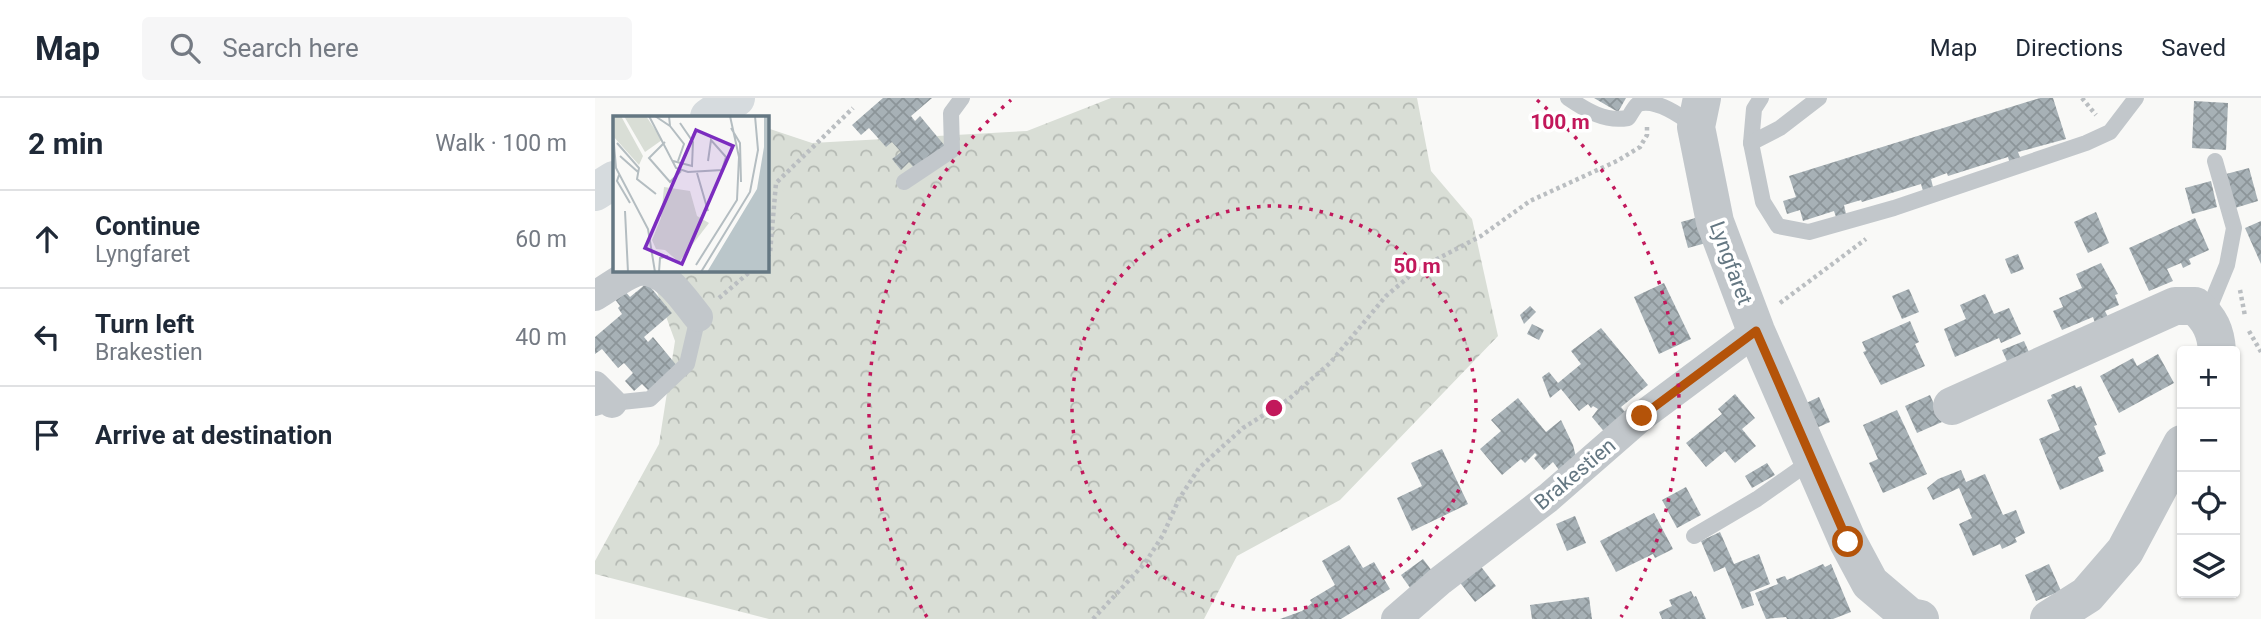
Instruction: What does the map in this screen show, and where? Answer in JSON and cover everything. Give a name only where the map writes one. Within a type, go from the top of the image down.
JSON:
[{"type":"main road","points":[[710,116],[736,98]]},
{"type":"main road","points":[[595,192],[613,181]]},
{"type":"street","name":"Lyngfaret","points":[[1699,112],[1715,222],[1756,331],[1848,542],[1870,583],[1910,617],[1920,619]]},
{"type":"street","points":[[595,296],[638,271],[660,275],[698,317]]},
{"type":"street","points":[[1952,406],[2175,306],[2195,306],[2212,333]]},
{"type":"street","name":"Brakestien","points":[[1396,619],[1441,580],[1548,498],[1642,416],[1756,331]]},
{"type":"street","points":[[2049,619],[2087,595],[2125,551],[2177,453]]},
{"type":"lane","points":[[904,182],[952,150],[951,113],[962,98]]},
{"type":"lane","points":[[1568,98],[1586,110],[1614,120],[1628,118],[1638,104],[1650,98],[1699,112]]},
{"type":"lane","points":[[1761,98],[1754,109],[1751,143],[1763,202],[1778,226],[1809,232],[1894,208],[2086,144],[2110,132],[2136,98]]},
{"type":"lane","points":[[1751,143],[1780,128],[1819,98]]},
{"type":"lane","points":[[2212,333],[2234,229],[2215,161]]},
{"type":"lane","points":[[601,399],[650,398],[687,364],[698,317]]},
{"type":"lane","points":[[1694,536],[1757,499],[1813,459]]},
{"type":"path","points":[[1093,619],[1145,563],[1199,468],[1243,428],[1289,399],[1330,363],[1385,296],[1417,269],[1481,236],[1530,201],[1617,161],[1640,147],[1647,135],[1650,98]]},
{"type":"path","points":[[768,256],[776,183],[853,108]]},
{"type":"path","points":[[2227,265],[2239,276],[2242,306],[2249,333],[2261,352]]},
{"type":"path","points":[[698,317],[751,271]]},
{"type":"green space","points":[[1111,98],[1417,98],[1431,171],[1472,219],[1498,336],[1340,500],[1237,556],[1204,619],[769,619],[595,574],[595,561],[659,444],[675,341],[649,271],[768,271],[768,128],[812,143],[1027,131]]},
{"type":"green space","points":[[768,174],[799,209],[768,237]]},
{"type":"building","points":[[883,98],[932,98],[911,116],[915,121],[920,116],[945,146],[916,170],[909,162],[901,170],[892,159],[901,152],[892,142],[886,147],[869,128],[861,135],[852,125]]},
{"type":"building","points":[[1594,98],[1626,98],[1618,112]]},
{"type":"building","points":[[2040,98],[2053,98],[2066,139],[2018,152],[2021,160],[2010,164],[2008,157],[1948,176],[1947,173],[1931,179],[1933,187],[1923,191],[1921,184],[1844,205],[1846,214],[1836,217],[1834,211],[1803,221],[1800,210],[1787,214],[1783,201],[1796,197],[1789,176]]},
{"type":"building","points":[[2194,101],[2228,103],[2226,150],[2192,148]]},
{"type":"building","points":[[2249,168],[2258,201],[2235,208],[2226,174]]},
{"type":"building","points":[[2211,181],[2217,207],[2192,214],[2185,188]]},
{"type":"building","points":[[2096,212],[2109,243],[2088,253],[2074,222]]},
{"type":"building","points":[[1699,217],[1706,243],[1688,248],[1681,222]]},
{"type":"building","points":[[2195,218],[2209,250],[2189,259],[2191,264],[2183,268],[2181,263],[2167,269],[2173,281],[2149,291],[2129,248]]},
{"type":"building","points":[[2261,221],[2261,264],[2245,228]]},
{"type":"building","points":[[2018,254],[2024,269],[2011,274],[2005,259]]},
{"type":"building","points":[[2101,263],[2118,294],[2115,295],[2119,305],[2105,311],[2108,317],[2095,323],[2093,317],[2062,330],[2053,311],[2063,307],[2059,298],[2082,288],[2076,274]]},
{"type":"building","points":[[647,283],[672,313],[644,337],[648,342],[653,337],[678,367],[649,391],[642,384],[634,391],[625,381],[633,373],[624,363],[618,368],[602,349],[595,354],[595,337],[622,314],[614,298],[624,290],[630,297]]},
{"type":"building","points":[[1664,283],[1691,339],[1659,354],[1634,297]]},
{"type":"building","points":[[1909,289],[1919,312],[1902,319],[1892,296]]},
{"type":"building","points":[[1985,294],[1994,314],[2009,308],[2021,334],[2001,343],[1999,338],[1955,357],[1944,329],[1966,319],[1960,305]]},
{"type":"building","points":[[1530,306],[1536,312],[1524,324],[1520,315]]},
{"type":"building","points":[[1910,321],[1919,342],[1915,344],[1925,366],[1881,385],[1863,352],[1866,351],[1862,342]]},
{"type":"building","points":[[1532,324],[1544,330],[1539,340],[1527,334]]},
{"type":"building","points":[[1601,328],[1648,385],[1621,407],[1629,417],[1607,435],[1592,417],[1598,409],[1593,406],[1591,408],[1588,404],[1579,411],[1561,389],[1550,398],[1542,377],[1549,372],[1558,383],[1581,364],[1571,351]]},
{"type":"building","points":[[2024,341],[2032,359],[2010,368],[2002,350]]},
{"type":"building","points":[[2158,354],[2174,383],[2119,413],[2100,376],[2133,358],[2137,366]]},
{"type":"building","points":[[2075,385],[2076,388],[2081,386],[2097,425],[2094,426],[2106,454],[2098,457],[2104,471],[2060,490],[2039,439],[2060,430],[2047,400],[2052,398],[2051,395]]},
{"type":"building","points":[[1735,394],[1755,418],[1742,429],[1756,446],[1735,463],[1725,451],[1706,467],[1686,443],[1722,414],[1718,409]]},
{"type":"building","points":[[1930,395],[1942,422],[1917,433],[1905,406]]},
{"type":"building","points":[[1819,397],[1830,422],[1814,429],[1804,404]]},
{"type":"building","points":[[1518,398],[1546,432],[1561,420],[1577,461],[1562,474],[1553,462],[1544,470],[1534,458],[1537,455],[1535,453],[1525,463],[1521,459],[1502,475],[1480,449],[1501,431],[1491,420]]},
{"type":"building","points":[[1897,410],[1927,474],[1883,493],[1869,463],[1878,459],[1863,425]]},
{"type":"building","points":[[1442,449],[1468,504],[1412,531],[1397,498],[1422,486],[1411,463]]},
{"type":"building","points":[[1767,463],[1775,475],[1752,488],[1745,476]]},
{"type":"building","points":[[1961,470],[1966,482],[1985,474],[2003,515],[2016,510],[2025,533],[2015,538],[2017,542],[2002,549],[2000,544],[1973,556],[1959,524],[1972,518],[1959,488],[1933,500],[1927,488],[1938,479]]},
{"type":"building","points":[[1686,487],[1701,515],[1677,528],[1662,500]]},
{"type":"building","points":[[1654,513],[1673,549],[1655,558],[1653,554],[1616,572],[1600,541]]},
{"type":"building","points":[[1575,516],[1586,543],[1567,551],[1556,524]]},
{"type":"building","points":[[1720,532],[1734,564],[1759,554],[1770,584],[1750,592],[1754,605],[1742,609],[1725,567],[1714,572],[1701,541]]},
{"type":"building","points":[[1349,545],[1363,568],[1374,562],[1390,589],[1341,619],[1280,619],[1302,611],[1312,603],[1310,600],[1335,585],[1322,561]]},
{"type":"building","points":[[1423,559],[1435,575],[1413,592],[1401,575]]},
{"type":"building","points":[[1479,564],[1496,586],[1475,602],[1458,580]]},
{"type":"building","points":[[1823,564],[1825,567],[1831,564],[1851,612],[1833,619],[1766,619],[1755,593],[1778,584],[1776,579],[1785,576],[1787,580]]},
{"type":"building","points":[[2049,564],[2061,591],[2036,601],[2025,575]]},
{"type":"building","points":[[1691,591],[1706,619],[1662,619],[1659,612],[1672,606],[1669,600]]},
{"type":"building","points":[[1589,597],[1592,619],[1532,619],[1530,605]]},
{"type":"route","points":[[1642,416],[1756,331],[1848,542]]}]
